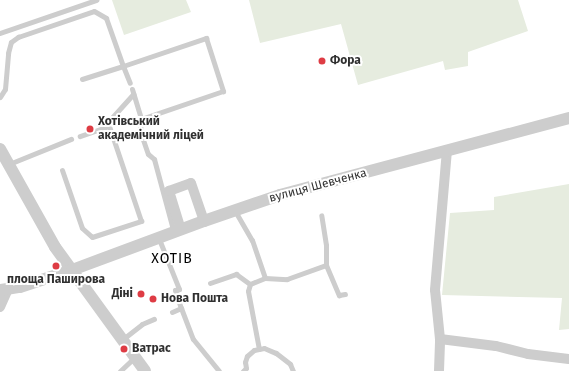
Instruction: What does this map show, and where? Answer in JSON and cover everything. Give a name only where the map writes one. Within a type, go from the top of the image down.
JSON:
[{"type":"street","name":"вулиця Шевченка","points":[[72,270],[204,221],[280,195],[447,152],[569,118]]},
{"type":"street","points":[[0,150],[56,247],[145,371]]},
{"type":"street","points":[[439,371],[440,339],[435,290],[447,152]]},
{"type":"street","points":[[177,231],[169,191],[191,183],[204,221]]},
{"type":"street","points":[[0,307],[4,289],[72,270]]},
{"type":"street","points":[[440,339],[496,346],[528,354],[569,360]]},
{"type":"lane","points":[[0,33],[96,0]]},
{"type":"lane","points":[[0,97],[5,89],[8,54],[11,42],[18,37],[94,11],[106,18],[130,83]]},
{"type":"lane","points":[[82,79],[206,38],[223,92],[141,119]]},
{"type":"lane","points":[[62,170],[82,228],[92,237],[141,221],[108,122],[133,92],[141,119],[140,131],[148,154],[154,159],[177,231]]},
{"type":"lane","points":[[80,136],[110,126]]},
{"type":"lane","points":[[9,165],[71,139]]},
{"type":"lane","points":[[235,210],[252,240],[265,278]]},
{"type":"lane","points":[[321,215],[326,245],[326,265],[339,295],[345,294]]},
{"type":"lane","points":[[158,238],[179,289],[175,290],[193,339],[219,371]]},
{"type":"lane","points":[[250,284],[265,278],[287,279],[326,265]]},
{"type":"lane","points":[[210,283],[236,274],[250,284]]},
{"type":"lane","points":[[250,284],[248,291],[259,349]]},
{"type":"lane","points":[[172,312],[182,308]]},
{"type":"lane","points":[[122,340],[142,324],[154,319]]},
{"type":"lane","points":[[243,371],[246,368],[245,362],[247,356],[254,350],[264,348],[276,353],[290,364],[293,371]]},
{"type":"lane","points":[[120,371],[135,357]]},
{"type":"shaded area","points":[[112,0],[186,0],[191,12],[124,35]]},
{"type":"shaded area","points":[[249,0],[518,0],[528,31],[468,52],[468,66],[445,70],[443,61],[358,85],[341,24],[260,43]]},
{"type":"shaded area","points":[[569,184],[569,329],[559,330],[562,298],[442,295],[450,213],[494,210],[494,197]]},
{"type":"place","name":"Фора","points":[[322,61]]},
{"type":"place","name":"Хотівський академічний ліцей","points":[[90,129]]},
{"type":"place","name":"площа Паширова","points":[[56,266]]},
{"type":"place","name":"Діні","points":[[141,294]]},
{"type":"place","name":"Нова Пошта","points":[[153,299]]},
{"type":"place","name":"Ватрас","points":[[124,349]]},
{"type":"district","name":"ХОТІВ","points":[[172,259]]}]
